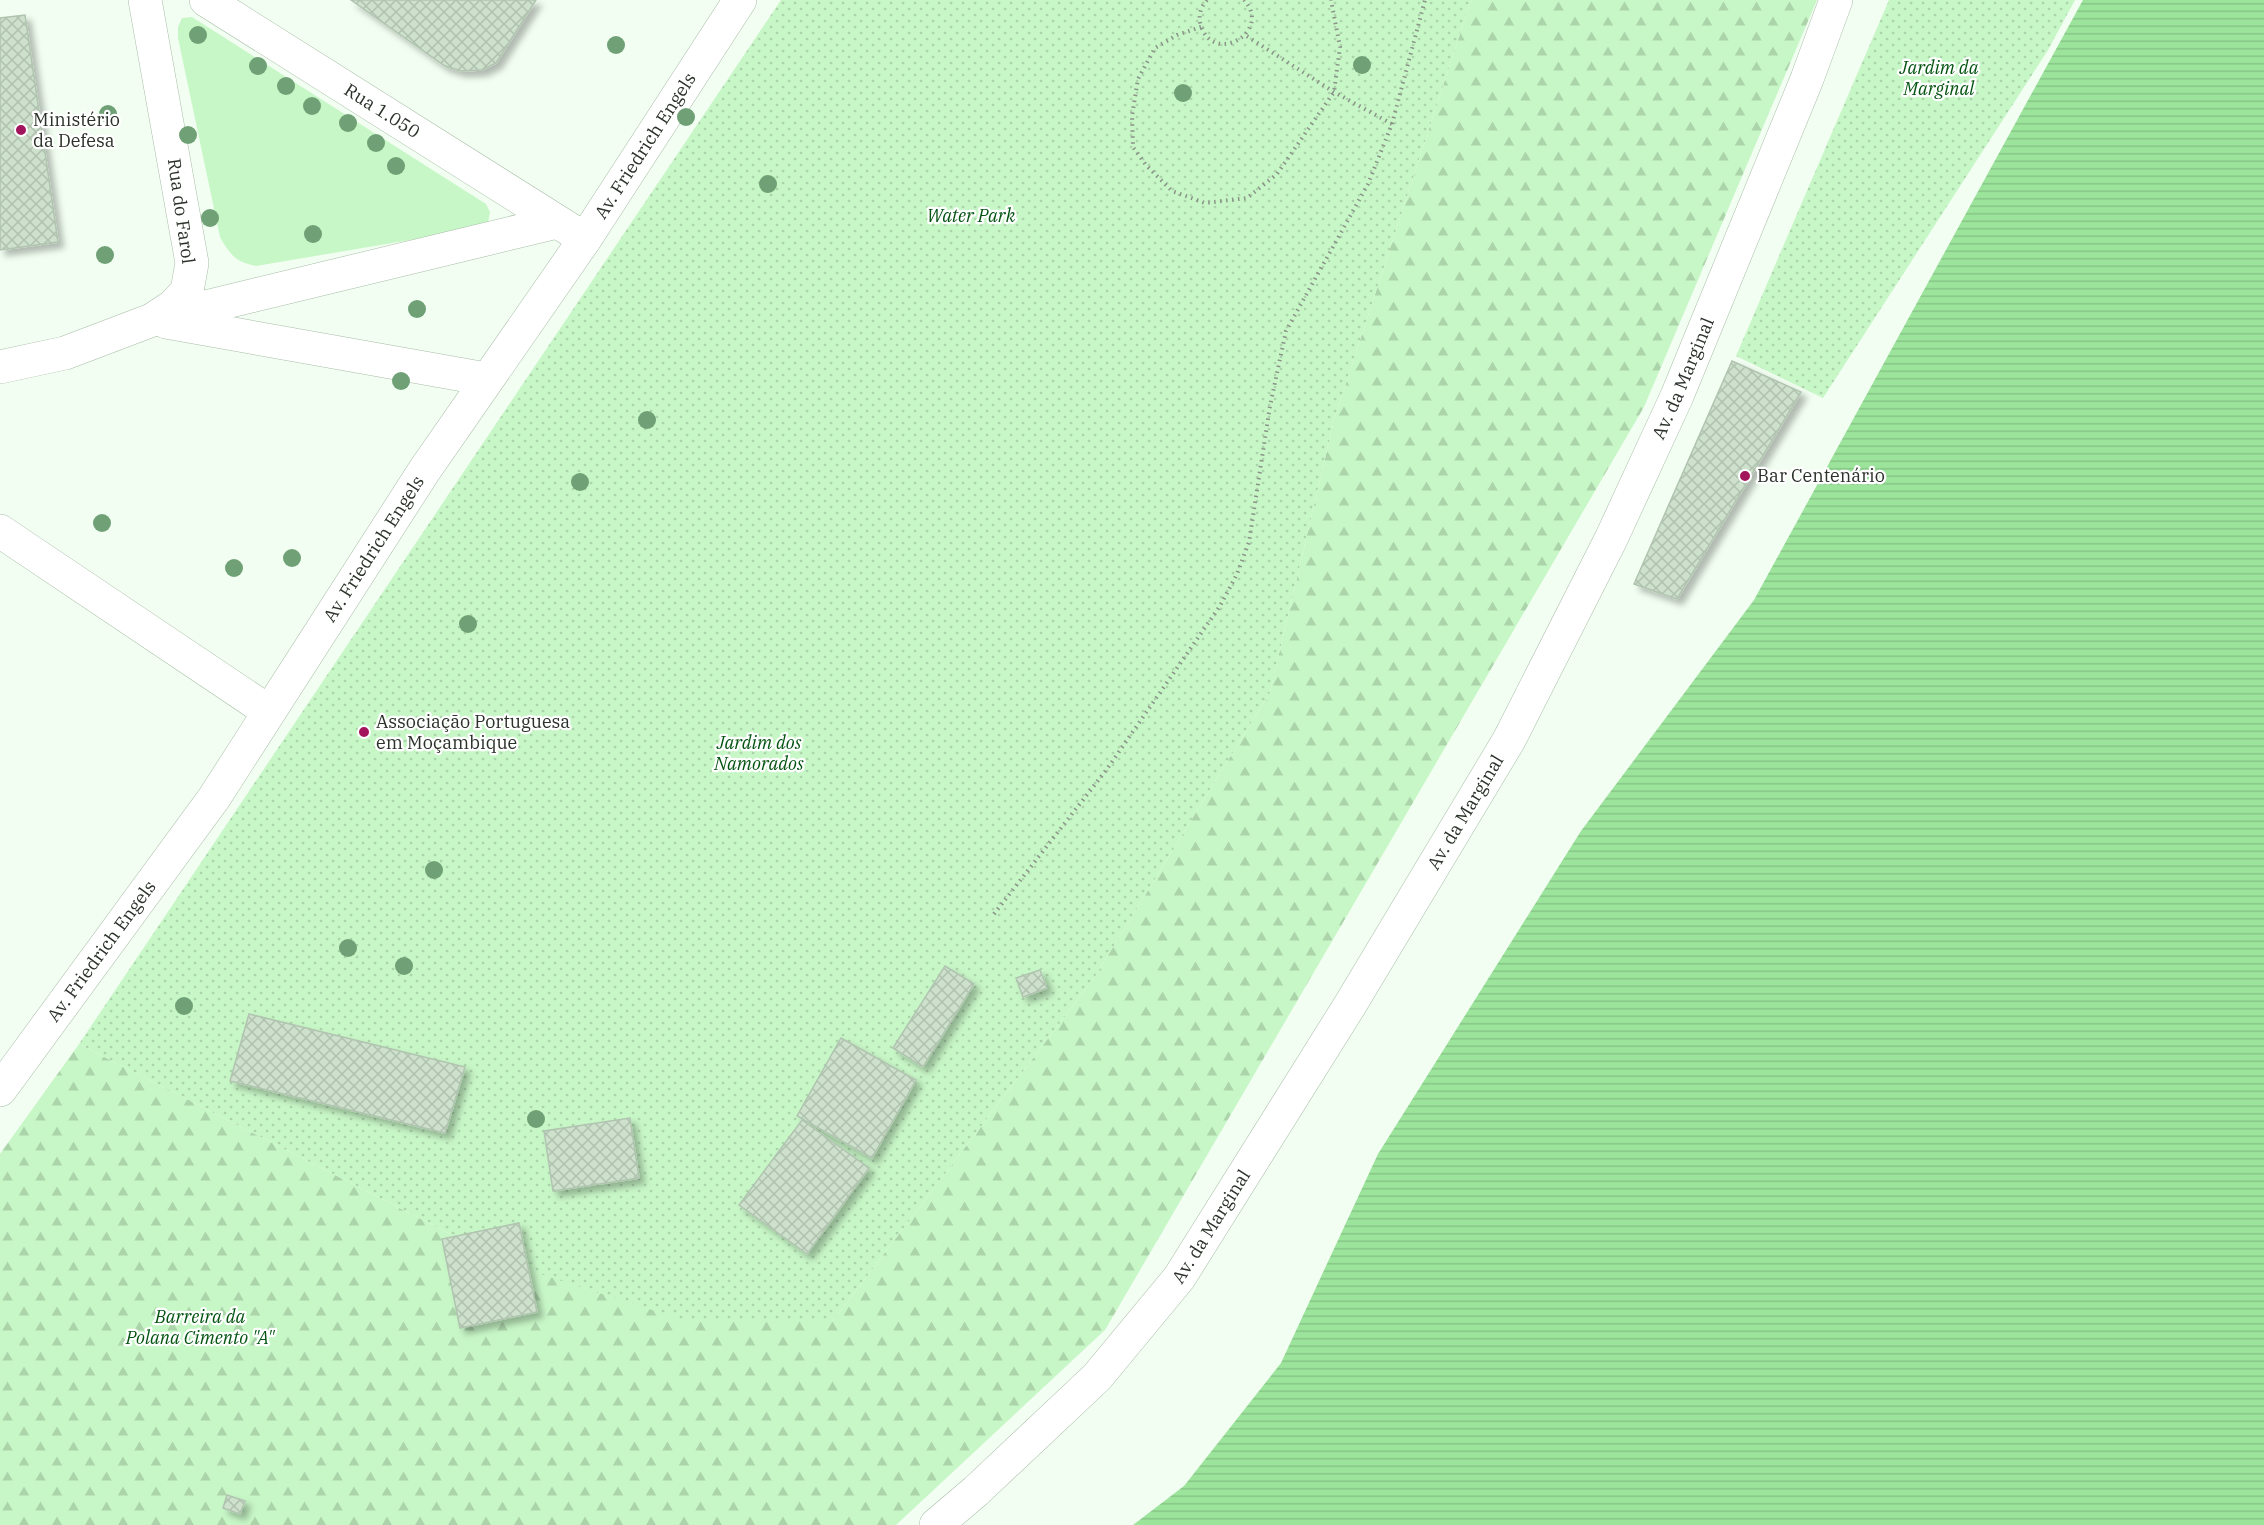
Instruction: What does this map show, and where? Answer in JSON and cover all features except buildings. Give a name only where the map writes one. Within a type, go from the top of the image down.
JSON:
[{"type":"street","name":"Rua do Farol","points":[[0,367],[65,353],[152,320],[173,306],[187,291],[192,263],[145,0]]},
{"type":"street","name":"Rua 1.050","points":[[206,0],[585,238]]},
{"type":"street","name":"Av. Friedrich Engels","points":[[0,1090],[214,798],[424,471],[585,238],[740,0]]},
{"type":"street","name":"Av. da Marginal","points":[[936,1525],[976,1491],[1097,1377],[1179,1278],[1350,1005],[1509,740],[1611,539],[1677,396],[1807,79],[1836,0]]},
{"type":"street","points":[[152,320],[557,222]]},
{"type":"street","points":[[152,320],[486,379]]},
{"type":"street","points":[[0,531],[268,711]]},
{"type":"path","points":[[1204,1],[1200,11],[1201,27],[1206,35],[1221,44],[1238,41],[1250,29],[1252,20],[1248,4],[1244,0]]},
{"type":"path","points":[[1201,27],[1177,34],[1155,48],[1138,79],[1132,116],[1133,147],[1146,165],[1172,191],[1205,203],[1247,198],[1277,174],[1334,92],[1340,47],[1331,0]]},
{"type":"path","points":[[994,914],[1107,769],[1220,606],[1237,574],[1249,542],[1270,406],[1286,331],[1368,184],[1392,124],[1425,0]]},
{"type":"path","points":[[1245,35],[1334,92],[1392,124]]},
{"type":"green space","name":"Jardim dos Namorados","points":[[781,0],[1471,0],[1334,420],[1270,692],[1094,978],[832,1322],[686,1321],[509,1264],[79,1044]]},
{"type":"green space","name":"Barreira da Polana Cimento \"A\"","points":[[1471,0],[1817,0],[1644,407],[1105,1330],[896,1525],[0,1525],[0,1154],[79,1044],[509,1264],[832,1322],[1094,978],[1270,692],[1334,420]]},
{"type":"green space","name":"Jardim da Marginal","points":[[1889,0],[2075,0],[2048,50],[1823,398],[1736,356]]},
{"type":"green space","points":[[192,17],[486,204],[490,212],[488,223],[481,228],[256,266],[238,260],[227,249],[220,237],[178,38],[178,27],[182,18]]},
{"type":"shaded area","points":[[2083,0],[2264,0],[2264,1525],[1133,1525],[1184,1486],[1281,1363],[1378,1154],[1581,831],[1754,600]]},
{"type":"place","name":"Ministério da Defesa","points":[[21,130]]},
{"type":"place","name":"Bar Centenário","points":[[1745,476]]},
{"type":"place","name":"Associação Portuguesa em Moçambique","points":[[364,732]]},
{"type":"park label","name":"Water Park","points":[[971,216]]}]
